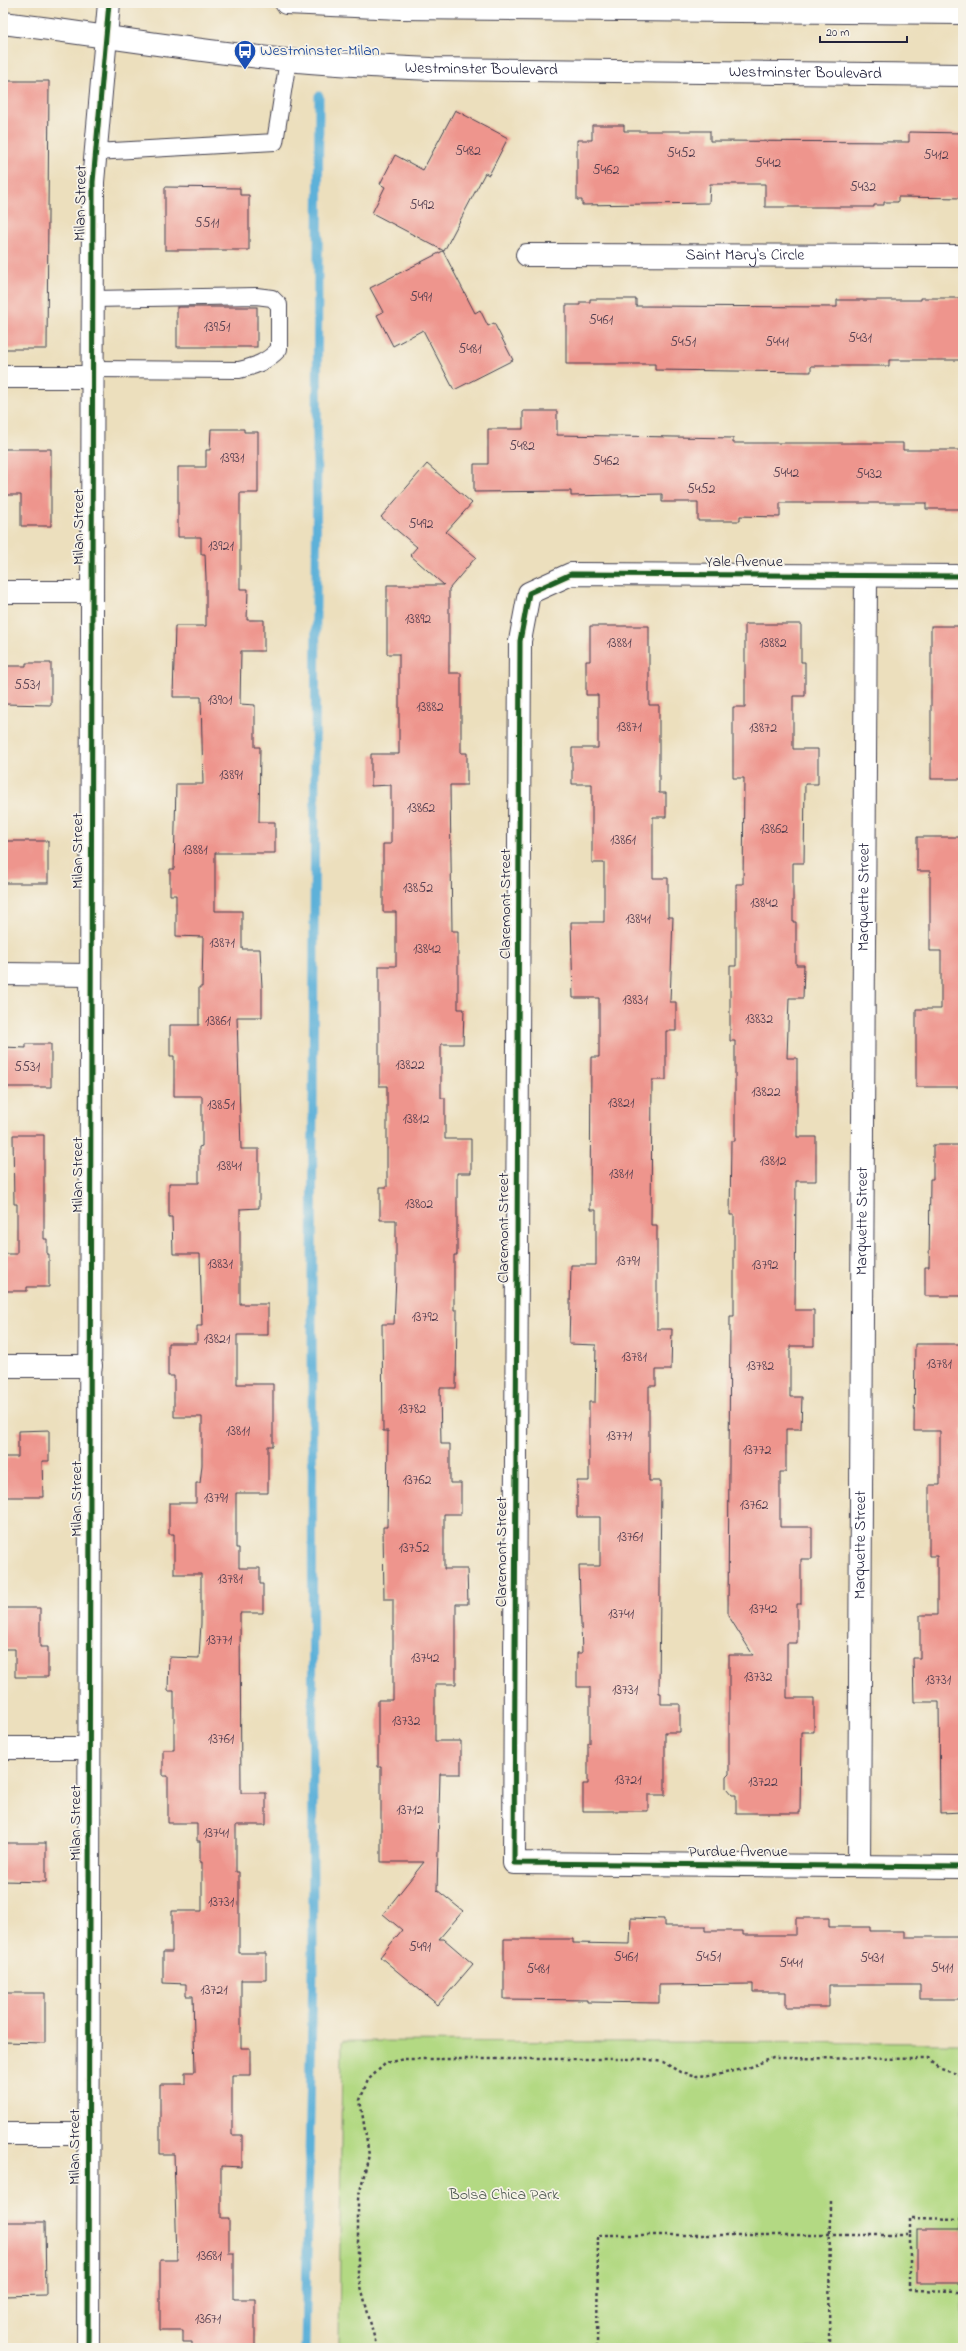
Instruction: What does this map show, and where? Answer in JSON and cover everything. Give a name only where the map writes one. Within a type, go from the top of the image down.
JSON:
[{"type":"street","name":"Milan Street","points":[[88,2348],[93,182],[109,3]]},
{"type":"street","points":[[286,3],[400,8],[963,13]]},
{"type":"street","name":"Westminster Boulevard","points":[[3,23],[288,60],[431,69],[963,75]]},
{"type":"street","name":"Saint Mary's Circle","points":[[527,255],[963,256]]},
{"type":"street","points":[[3,377],[92,373]]},
{"type":"street","name":"Yale Avenue","points":[[530,593],[571,574],[963,576]]},
{"type":"street","name":"Marquette Street","points":[[859,1865],[866,576]]},
{"type":"street","points":[[3,592],[92,592]]},
{"type":"street","name":"Claremont Street","points":[[514,1863],[520,641],[530,593]]},
{"type":"street","points":[[3,974],[91,975]]},
{"type":"street","points":[[3,1366],[90,1366]]},
{"type":"street","points":[[3,1748],[89,1748]]},
{"type":"street","name":"Purdue Avenue","points":[[514,1863],[963,1867]]},
{"type":"street","points":[[3,2134],[88,2134]]},
{"type":"lane","points":[[95,152],[275,142],[288,60]]},
{"type":"lane","points":[[92,373],[239,370],[256,366],[269,360],[279,349],[279,305],[272,298],[256,296],[93,299]]},
{"type":"path","points":[[377,2348],[358,2275],[358,2199],[365,2175],[368,2155],[360,2100],[368,2080],[386,2063],[404,2060],[645,2059],[663,2062],[680,2072],[697,2076],[721,2074],[747,2068],[773,2058],[928,2060],[941,2069],[963,2076]]},
{"type":"path","points":[[829,2348],[830,2198]]},
{"type":"path","points":[[963,2219],[910,2218],[910,2290],[963,2291]]},
{"type":"path","points":[[597,2348],[598,2235],[910,2235]]},
{"type":"green space","name":"Bolsa Chica Park","points":[[342,2041],[963,2043],[963,2348],[339,2348]]},
{"type":"building","points":[[3,81],[49,81],[47,349],[3,349]]},
{"type":"building","points":[[455,110],[508,138],[489,175],[485,173],[444,251],[372,213],[385,187],[380,184],[395,155],[423,170]]},
{"type":"building","points":[[592,125],[624,125],[624,131],[710,131],[710,141],[909,142],[909,132],[963,133],[963,198],[898,197],[898,202],[884,202],[884,205],[874,205],[874,207],[765,207],[765,184],[710,184],[709,203],[582,205],[582,200],[577,200],[577,140],[592,140]]},
{"type":"building","points":[[165,187],[240,188],[240,195],[249,195],[249,250],[165,250]]},
{"type":"building","points":[[443,251],[475,313],[480,310],[488,326],[494,323],[513,360],[454,390],[423,330],[393,346],[377,315],[383,312],[370,288]]},
{"type":"building","points":[[921,298],[963,298],[963,360],[889,360],[889,366],[811,366],[811,372],[655,370],[655,364],[566,364],[566,305],[580,305],[580,302],[590,302],[590,299],[636,299],[636,306],[837,307],[837,300],[921,300]]},
{"type":"building","points":[[177,307],[257,307],[257,347],[177,347]]},
{"type":"building","points":[[523,411],[557,411],[557,435],[733,438],[733,443],[903,443],[903,450],[963,450],[963,509],[926,509],[926,503],[780,503],[780,517],[740,516],[740,521],[698,521],[698,502],[662,502],[662,494],[571,496],[571,491],[474,492],[474,464],[488,464],[488,429],[523,429]]},
{"type":"building","points":[[211,429],[244,429],[244,432],[258,432],[258,493],[240,493],[240,589],[248,589],[247,620],[264,620],[264,651],[241,651],[240,704],[255,705],[255,747],[260,747],[259,822],[275,822],[275,853],[215,853],[215,911],[242,911],[242,949],[260,949],[262,987],[262,1017],[237,1017],[241,1149],[259,1149],[259,1208],[240,1209],[240,1304],[268,1304],[268,1335],[237,1335],[237,1384],[273,1384],[273,1446],[268,1446],[268,1493],[236,1493],[236,1548],[239,1548],[239,1568],[260,1568],[260,1584],[263,1584],[263,1613],[240,1613],[241,1793],[266,1793],[266,1825],[236,1825],[236,1872],[239,1872],[239,1953],[266,1953],[266,1980],[241,1980],[241,2048],[250,2048],[250,2075],[232,2075],[232,2135],[242,2135],[242,2167],[221,2166],[221,2218],[229,2218],[229,2253],[234,2253],[234,2299],[255,2299],[255,2348],[192,2348],[192,2342],[183,2342],[183,2330],[160,2330],[160,2260],[177,2260],[174,2154],[160,2154],[160,2084],[185,2084],[185,2072],[195,2072],[193,1996],[186,1996],[186,1984],[163,1983],[163,1952],[172,1952],[172,1911],[202,1911],[202,1862],[200,1862],[200,1841],[197,1841],[197,1823],[168,1823],[168,1776],[163,1776],[163,1750],[174,1750],[174,1691],[168,1691],[169,1657],[199,1658],[201,1623],[201,1574],[174,1574],[174,1534],[169,1534],[169,1503],[196,1503],[196,1483],[200,1483],[202,1465],[202,1417],[174,1417],[174,1376],[168,1376],[168,1343],[197,1343],[197,1326],[202,1326],[200,1254],[173,1254],[172,1217],[169,1217],[169,1183],[199,1183],[199,1147],[202,1146],[202,1096],[174,1096],[174,1056],[170,1056],[170,1025],[199,1025],[199,987],[202,987],[203,937],[176,936],[176,895],[170,895],[170,869],[174,869],[176,784],[203,784],[201,697],[173,697],[175,626],[206,626],[205,554],[201,554],[201,537],[178,537],[178,467],[206,467],[206,450],[210,450]]},
{"type":"building","points":[[3,449],[51,449],[51,526],[21,526],[21,495],[3,495]]},
{"type":"building","points":[[427,464],[472,503],[446,532],[476,557],[449,589],[449,673],[461,673],[461,753],[467,753],[467,785],[450,785],[452,931],[458,931],[458,1009],[464,1009],[463,1044],[441,1044],[441,1098],[445,1098],[445,1139],[471,1139],[471,1173],[457,1173],[457,1255],[454,1255],[454,1310],[457,1310],[456,1388],[440,1388],[441,1444],[450,1444],[450,1483],[461,1483],[461,1514],[444,1514],[444,1569],[467,1569],[468,1604],[456,1604],[456,1684],[435,1684],[435,1741],[461,1741],[461,1774],[440,1774],[437,1890],[463,1911],[439,1939],[444,1939],[473,1964],[438,2005],[380,1957],[402,1930],[383,1914],[424,1862],[381,1862],[381,1767],[378,1767],[378,1700],[393,1700],[393,1599],[384,1599],[383,1527],[387,1527],[388,1431],[383,1431],[382,1324],[394,1324],[396,1276],[396,1220],[380,1220],[380,1187],[387,1187],[387,1086],[379,1086],[379,966],[396,966],[396,912],[383,912],[383,844],[391,844],[391,785],[371,786],[371,754],[399,754],[399,654],[387,654],[387,585],[444,585],[410,555],[417,547],[381,517]]},
{"type":"building","points":[[745,624],[801,624],[801,662],[805,662],[805,696],[793,696],[793,749],[818,749],[818,784],[805,784],[804,863],[793,863],[793,922],[796,922],[796,965],[804,965],[803,998],[789,998],[787,1058],[797,1058],[797,1137],[816,1137],[816,1181],[796,1181],[795,1310],[814,1310],[814,1346],[790,1346],[790,1397],[802,1397],[801,1429],[786,1429],[786,1472],[780,1472],[780,1527],[812,1527],[812,1559],[801,1559],[801,1604],[797,1604],[797,1643],[787,1643],[787,1698],[814,1698],[814,1732],[801,1732],[800,1813],[736,1813],[736,1795],[732,1795],[726,1788],[726,1777],[729,1774],[729,1655],[753,1655],[728,1615],[730,1316],[734,1316],[734,1215],[730,1215],[731,1141],[735,1141],[735,1041],[730,1041],[730,966],[736,966],[736,884],[743,884],[744,778],[733,778],[733,707],[745,707]]},
{"type":"building","points":[[590,626],[649,626],[649,705],[659,705],[659,793],[666,793],[666,817],[653,817],[653,878],[668,878],[668,917],[673,917],[670,1002],[676,1002],[676,1031],[666,1031],[666,1080],[652,1080],[651,1225],[657,1225],[657,1329],[672,1329],[671,1370],[656,1370],[656,1386],[649,1386],[649,1481],[661,1481],[659,1693],[661,1693],[661,1704],[680,1704],[680,1732],[665,1732],[665,1795],[648,1795],[648,1811],[583,1811],[583,1784],[588,1784],[590,1687],[577,1687],[577,1653],[582,1653],[579,1566],[600,1566],[600,1517],[577,1517],[577,1481],[589,1481],[589,1402],[595,1402],[596,1345],[569,1344],[571,1265],[596,1265],[596,1210],[590,1210],[591,1057],[599,1057],[599,998],[573,998],[571,922],[604,922],[604,863],[592,863],[592,784],[572,784],[572,748],[598,748],[598,695],[586,695],[586,661],[590,661]]},
{"type":"building","points":[[931,626],[963,626],[963,779],[931,779]]},
{"type":"building","points":[[26,663],[51,663],[51,705],[3,704],[3,666],[26,666]]},
{"type":"building","points":[[917,837],[963,837],[963,1087],[916,1087],[916,1009],[941,1009],[941,951],[930,951],[930,871],[917,871]]},
{"type":"building","points":[[3,841],[48,841],[48,883],[3,883]]},
{"type":"building","points":[[26,1044],[51,1044],[51,1087],[3,1087],[3,1047],[26,1048]]},
{"type":"building","points":[[13,1135],[44,1135],[44,1239],[47,1239],[47,1254],[49,1254],[49,1287],[27,1287],[27,1291],[3,1291],[3,1254],[17,1254],[17,1204],[14,1204]]},
{"type":"building","points":[[933,1145],[963,1145],[963,1296],[925,1296],[925,1267],[929,1267],[930,1179],[933,1179]]},
{"type":"building","points":[[915,1344],[963,1344],[963,1812],[940,1813],[939,1702],[914,1702],[913,1658],[920,1658],[920,1615],[937,1615],[937,1556],[929,1556],[929,1485],[940,1485],[940,1431],[914,1431]]},
{"type":"building","points":[[49,1430],[49,1461],[42,1461],[43,1497],[3,1497],[3,1457],[18,1457],[18,1431]]},
{"type":"building","points":[[3,1608],[40,1608],[40,1647],[48,1647],[48,1677],[15,1677],[15,1649],[3,1649]]},
{"type":"building","points":[[3,1843],[46,1843],[46,1882],[3,1881]]},
{"type":"building","points":[[631,1918],[664,1919],[664,1926],[705,1926],[705,1931],[743,1931],[743,1935],[796,1935],[796,1918],[829,1918],[829,1927],[870,1927],[870,1931],[905,1931],[905,1937],[963,1937],[963,1999],[920,1999],[920,1985],[829,1985],[829,2007],[786,2007],[786,1992],[753,1992],[753,1984],[659,1985],[659,2003],[504,1999],[504,1939],[573,1939],[573,1943],[630,1944]]},
{"type":"building","points":[[3,1993],[45,1993],[45,2043],[3,2042]]},
{"type":"building","points":[[3,2222],[45,2222],[46,2295],[3,2296]]},
{"type":"building","points":[[917,2229],[963,2229],[963,2283],[917,2283]]},
{"type":"waterway","points":[[305,2348],[313,1970],[312,1272],[319,96]]},
{"type":"cycle path","points":[[88,2348],[93,182],[109,3]]},
{"type":"cycle path","points":[[963,576],[571,574],[529,593],[520,641],[514,1863],[963,1867]]},
{"type":"place","name":"Westminster-Milan","points":[[245,70]]}]
